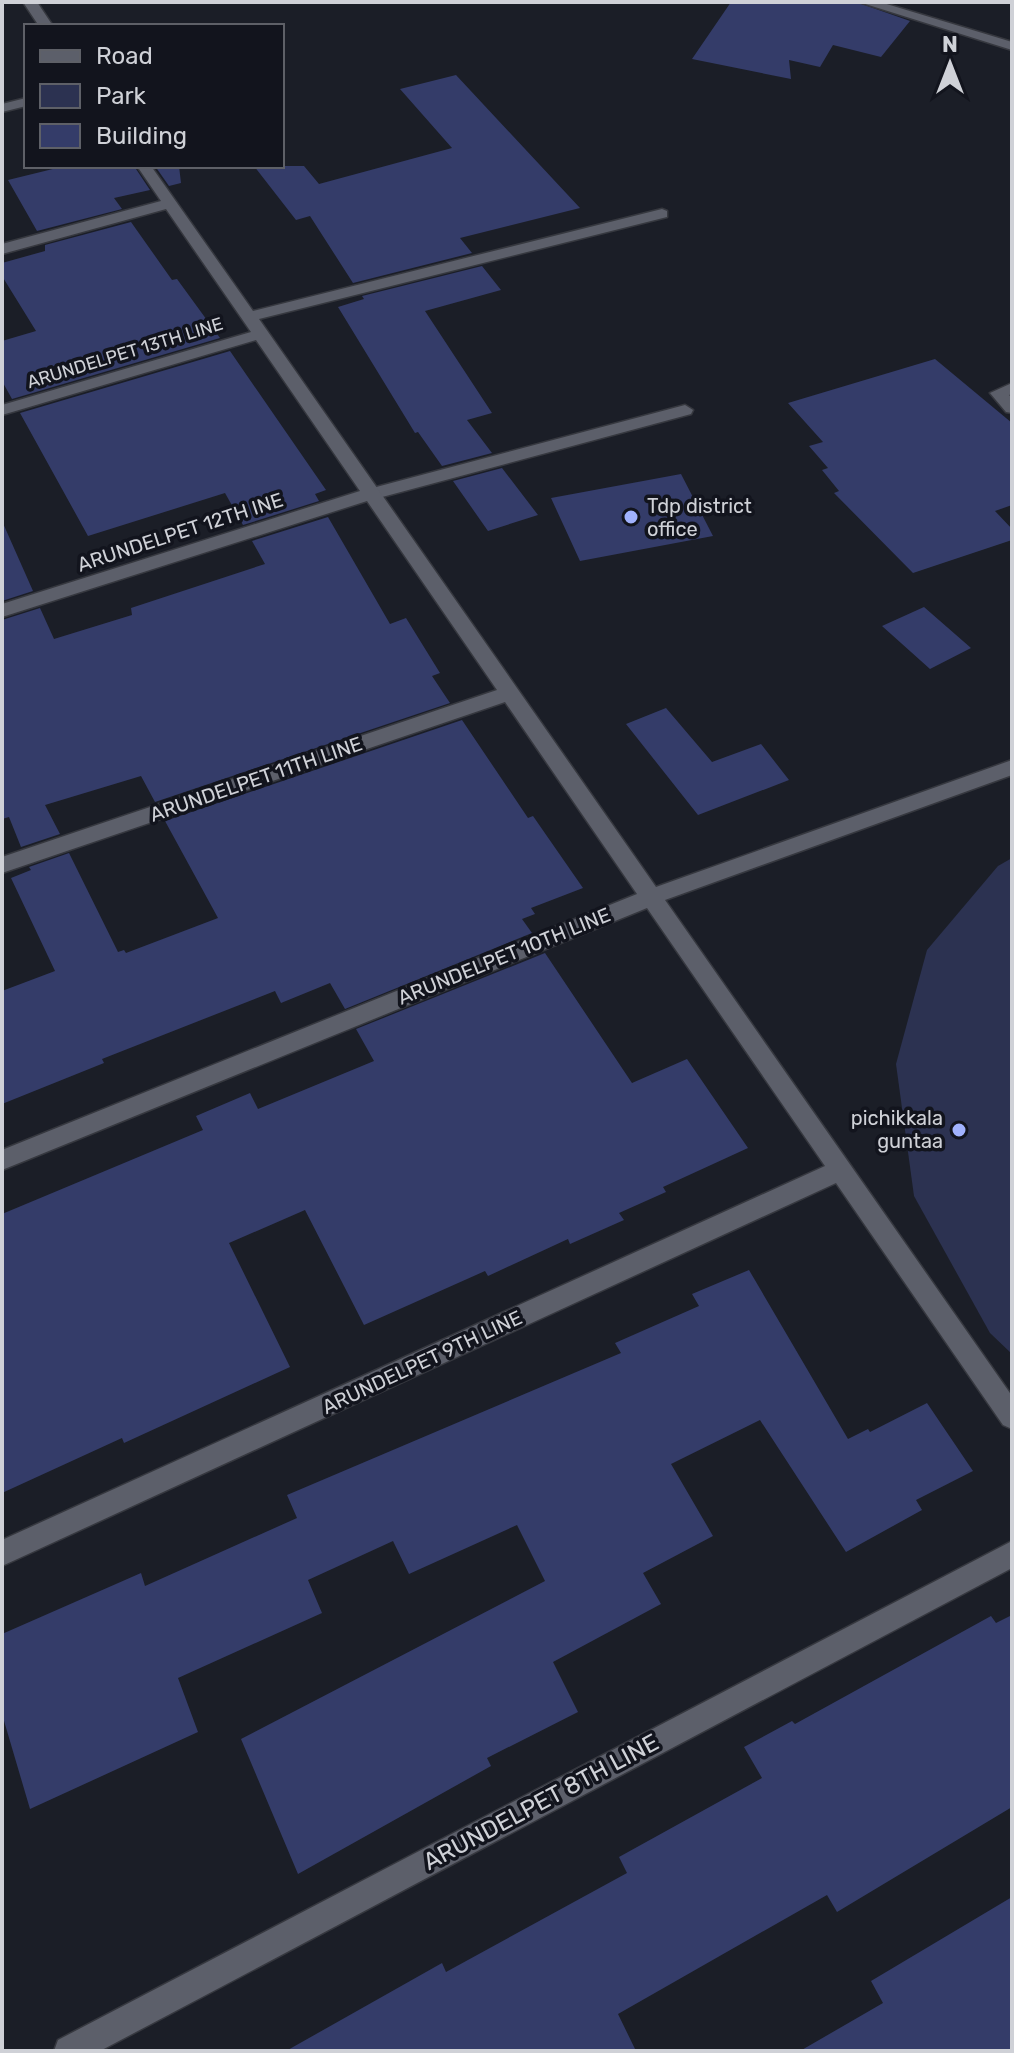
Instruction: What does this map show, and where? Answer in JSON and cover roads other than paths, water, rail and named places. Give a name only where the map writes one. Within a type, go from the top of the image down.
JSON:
[{"type":"street","points":[[30,2],[45,24]]},
{"type":"street","points":[[866,2],[1012,46]]},
{"type":"street","points":[[2,108],[24,102]]},
{"type":"street","points":[[145,168],[1012,1417]]},
{"type":"street","points":[[2,249],[170,203]]},
{"type":"street","name":"ARUNDELPET 13TH LINE","points":[[2,410],[254,325],[662,214]]},
{"type":"street","points":[[1012,388],[998,393],[1012,408]]},
{"type":"street","name":"ARUNDELPET 12TH INE","points":[[2,611],[371,494],[685,410]]},
{"type":"street","name":"ARUNDELPET 11TH LINE","points":[[2,865],[509,693]]},
{"type":"street","name":"ARUNDELPET 10TH LINE","points":[[2,1160],[651,897],[1012,767]]},
{"type":"street","name":"ARUNDELPET 9TH LINE","points":[[2,1553],[841,1170]]},
{"type":"street","name":"ARUNDELPET 8TH LINE","points":[[69,2051],[1012,1554]]},
{"type":"place","name":"Tdp district office","points":[[631,517]]},
{"type":"place","name":"pichikkala guntaa","points":[[959,1130]]}]
